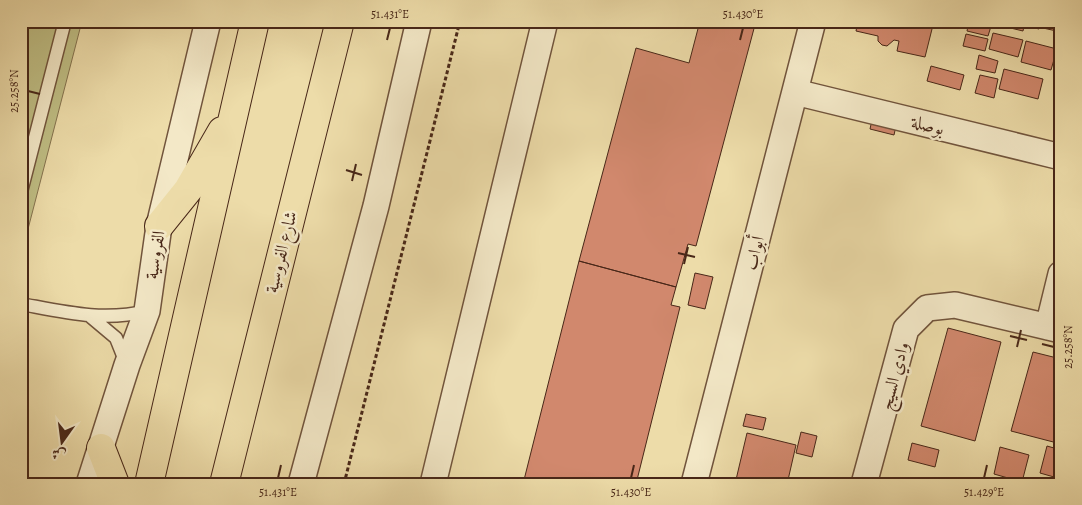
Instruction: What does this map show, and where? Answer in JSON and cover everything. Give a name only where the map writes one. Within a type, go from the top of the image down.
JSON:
[{"type":"highway","points":[[149,484],[238,104],[255,21]]},
{"type":"highway","name":"شارع الفروسية","points":[[224,484],[340,21]]},
{"type":"highway","points":[[159,226],[188,190],[238,104]]},
{"type":"highway","points":[[101,448],[115,484]]},
{"type":"street","name":"الفروسية","points":[[89,484],[146,311],[159,226],[208,21]]},
{"type":"street","points":[[301,484],[376,206],[419,21]]},
{"type":"street","points":[[433,484],[546,21]]},
{"type":"street","name":"أبواب","points":[[694,484],[813,21]]},
{"type":"street","name":"بوصلة","points":[[796,92],[1061,157]]},
{"type":"street","name":"وادي السيج","points":[[864,484],[906,330],[927,308],[954,305],[1054,329],[1061,274]]},
{"type":"lane","points":[[21,192],[65,21]]},
{"type":"lane","points":[[21,304],[91,317],[118,317],[146,311]]},
{"type":"lane","points":[[91,317],[116,338],[127,365]]},
{"type":"path","points":[[344,484],[460,21]]},
{"type":"shaded area","points":[[21,21],[82,21],[21,256]]},
{"type":"building","points":[[700,21],[756,21],[696,246],[688,244],[676,287],[579,261],[636,48],[689,63]]},
{"type":"building","points":[[858,21],[934,21],[925,57],[897,51],[899,41],[894,40],[887,46],[882,45],[878,41],[878,36],[856,31]]},
{"type":"building","points":[[969,21],[992,23],[988,36],[967,31]]},
{"type":"building","points":[[995,21],[1025,21],[1023,31],[994,24]]},
{"type":"building","points":[[1029,21],[1041,21],[1039,29],[1027,26]]},
{"type":"building","points":[[1045,21],[1061,21],[1061,32],[1043,28]]},
{"type":"building","points":[[993,33],[1023,40],[1018,57],[989,49]]},
{"type":"building","points":[[966,34],[988,39],[985,51],[963,46]]},
{"type":"building","points":[[1026,41],[1057,49],[1051,70],[1021,62]]},
{"type":"building","points":[[979,55],[998,61],[995,73],[976,69]]},
{"type":"building","points":[[931,66],[964,75],[960,90],[927,81]]},
{"type":"building","points":[[1004,69],[1043,79],[1038,99],[999,89]]},
{"type":"building","points":[[980,75],[998,79],[994,98],[975,93]]},
{"type":"building","points":[[872,120],[896,126],[894,135],[870,129]]},
{"type":"building","points":[[579,261],[676,287],[671,305],[680,307],[636,484],[523,484]]},
{"type":"building","points":[[695,273],[713,277],[705,309],[688,305]]},
{"type":"building","points":[[948,328],[1001,342],[975,441],[921,426]]},
{"type":"building","points":[[1033,352],[1061,359],[1061,444],[1011,431]]},
{"type":"building","points":[[746,414],[766,418],[763,430],[743,426]]},
{"type":"building","points":[[801,432],[817,436],[812,457],[796,453]]},
{"type":"building","points":[[747,433],[796,445],[788,480],[802,484],[735,484]]},
{"type":"building","points":[[912,443],[939,450],[935,467],[908,460]]},
{"type":"building","points":[[1047,446],[1061,450],[1061,479],[1040,473]]},
{"type":"building","points":[[1000,447],[1029,455],[1022,482],[994,474]]},
{"type":"building","points":[[931,479],[951,484],[930,484]]}]
